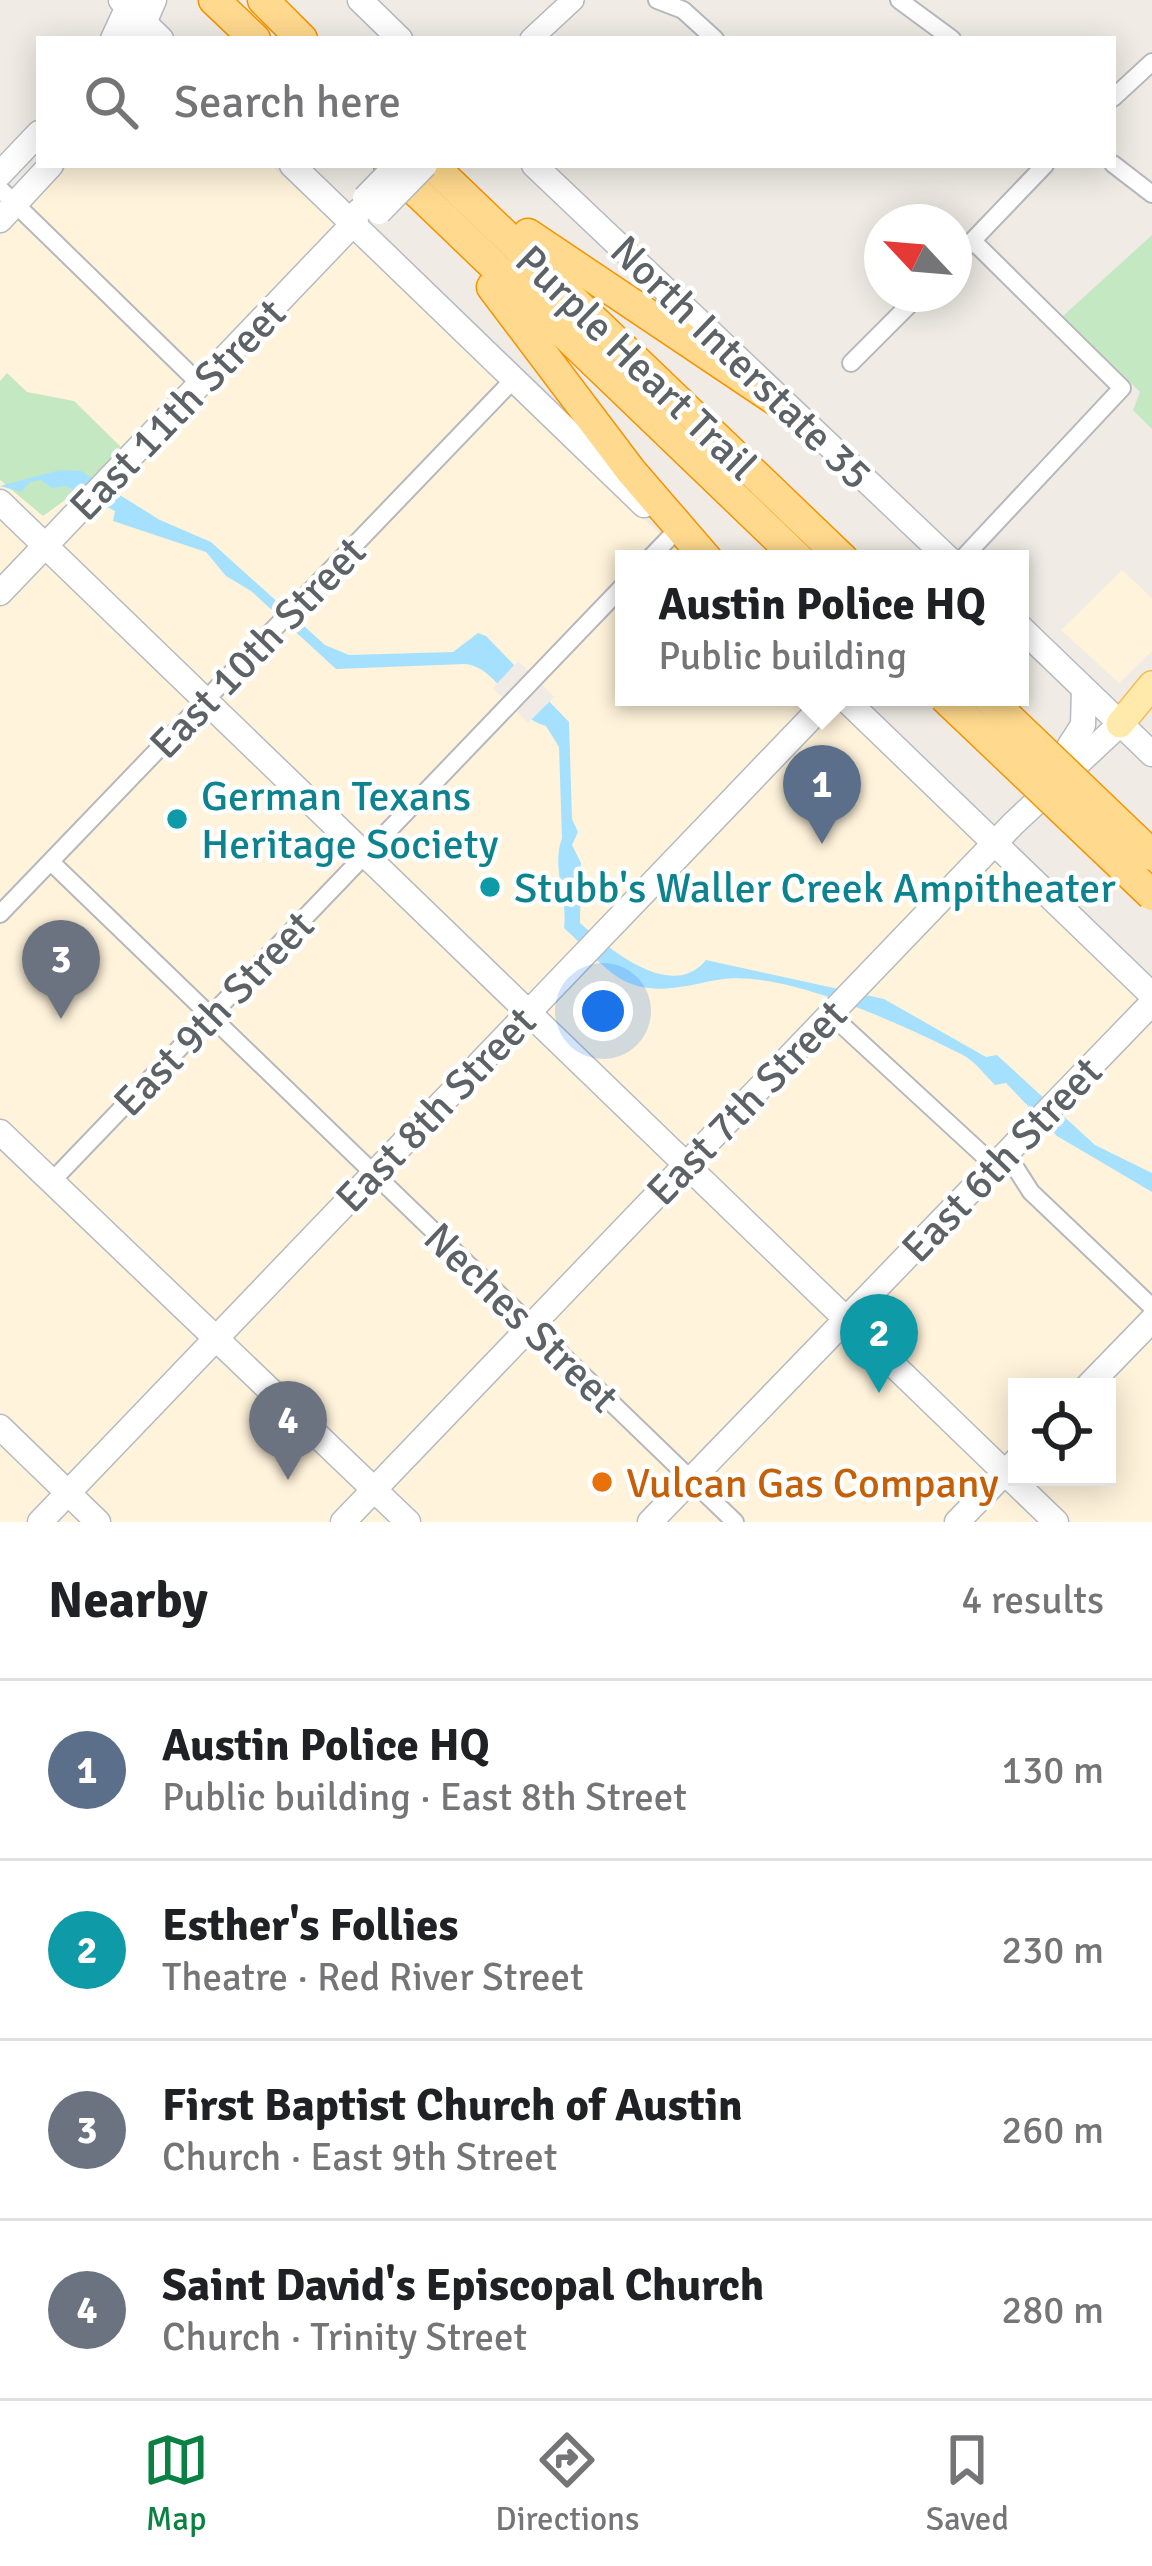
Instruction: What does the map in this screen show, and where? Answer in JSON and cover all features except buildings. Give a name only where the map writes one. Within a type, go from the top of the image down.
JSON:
[{"type":"highway","points":[[263,0],[299,36]]},
{"type":"highway","points":[[216,5],[251,36]]},
{"type":"highway","points":[[371,168],[512,308],[631,471],[697,550]]},
{"type":"highway","name":"Purple Heart Trail","points":[[396,168],[790,550]]},
{"type":"highway","name":"Purple Heart Trail","points":[[432,168],[834,550]]},
{"type":"highway","points":[[455,168],[550,252],[777,401]]},
{"type":"highway","points":[[953,706],[1152,895]]},
{"type":"highway","points":[[996,706],[1152,855]]},
{"type":"main road","points":[[360,0],[397,36]]},
{"type":"main road","points":[[116,36],[141,14]]},
{"type":"main road","points":[[0,174],[36,136]]},
{"type":"main road","points":[[5,204],[47,168]]},
{"type":"main road","points":[[295,168],[694,550]]},
{"type":"main road","name":"East 11th Street","points":[[372,205],[391,168]]},
{"type":"main road","name":"East 11th Street","points":[[0,593],[353,224],[425,168]]},
{"type":"main road","name":"North Interstate 35","points":[[537,168],[777,401],[940,550]]},
{"type":"main road","points":[[0,502],[847,1320],[1008,1463]]},
{"type":"main road","points":[[918,529],[922,550]]},
{"type":"main road","points":[[1029,636],[1152,754]]},
{"type":"main road","name":"East 7th Street","points":[[343,1522],[686,1165],[830,1025],[873,969],[1012,824],[1120,724],[1152,685]]},
{"type":"main road","points":[[1012,824],[1077,739],[1086,711],[1084,689]]},
{"type":"main road","name":"East 8th Street","points":[[40,1522],[822,706]]},
{"type":"main road","points":[[852,706],[1152,999]]},
{"type":"main road","name":"East 6th Street","points":[[650,1522],[1152,999]]},
{"type":"main road","points":[[0,1132],[408,1522]]},
{"type":"main road","points":[[1096,1378],[1152,1320]]},
{"type":"main road","points":[[0,1427],[98,1522]]},
{"type":"main road","points":[[957,1522],[1008,1469]]},
{"type":"main road","points":[[1027,1486],[1056,1522]]},
{"type":"street","points":[[534,36],[573,0]]},
{"type":"street","points":[[657,0],[683,10],[712,36]]},
{"type":"street","points":[[899,0],[948,36]]},
{"type":"street","points":[[1116,95],[1152,62]]},
{"type":"street","points":[[1116,166],[1152,194]]},
{"type":"street","points":[[970,550],[1122,388],[973,241],[1042,168]]},
{"type":"street","points":[[5,204],[200,384]]},
{"type":"street","points":[[851,363],[902,312]]},
{"type":"street","name":"East 10th Street","points":[[0,914],[514,379]]},
{"type":"street","points":[[658,550],[674,533]]},
{"type":"street","name":"East 9th Street","points":[[52,1181],[615,594]]},
{"type":"street","name":"Neches Street","points":[[50,862],[735,1522]]},
{"type":"street","points":[[830,1025],[995,1166],[1015,1167],[1031,1192],[1152,1307]]},
{"type":"shaded area","points":[[66,168],[274,168],[677,550],[615,550],[615,706],[840,706],[1152,1004],[1152,1522],[0,1522],[0,236]]},
{"type":"shaded area","points":[[1122,570],[1152,598],[1152,651],[1119,683],[1061,630]]},
{"type":"green space","points":[[1152,235],[1152,429],[1133,410],[1140,392],[1063,316]]},
{"type":"green space","points":[[7,373],[27,392],[74,401],[123,449],[97,477],[43,516],[0,480],[0,381]]},
{"type":"water","points":[[60,470],[81,471],[160,520],[211,542],[325,645],[349,655],[453,652],[478,633],[486,636],[569,722],[572,819],[578,832],[572,845],[581,863],[580,923],[623,957],[658,974],[692,972],[706,960],[884,999],[986,1057],[997,1055],[1095,1145],[1152,1173],[1152,1192],[1057,1136],[1006,1083],[995,1085],[966,1057],[875,1015],[775,982],[717,980],[655,989],[619,978],[564,928],[558,860],[562,838],[559,747],[546,726],[523,713],[477,667],[336,669],[251,591],[226,576],[206,552],[113,521],[115,511],[66,486],[52,488],[41,480],[30,482],[21,492],[0,486]]},
{"type":"pier","points":[[518,661],[554,697],[528,723],[493,688]]},
{"type":"place","name":"German Texans Heritage Society","points":[[177,819]]},
{"type":"place","name":"Austin Police HQ","points":[[822,844]]},
{"type":"place","name":"Stubb's Waller Creek Ampitheater","points":[[490,887]]},
{"type":"place","name":"First Baptist Church of Austin","points":[[61,1019]]},
{"type":"place","name":"Esther's Follies","points":[[879,1393]]},
{"type":"place","name":"Saint David's Episcopal Church","points":[[288,1480]]},
{"type":"place","name":"Vulcan Gas Company","points":[[602,1482]]}]
